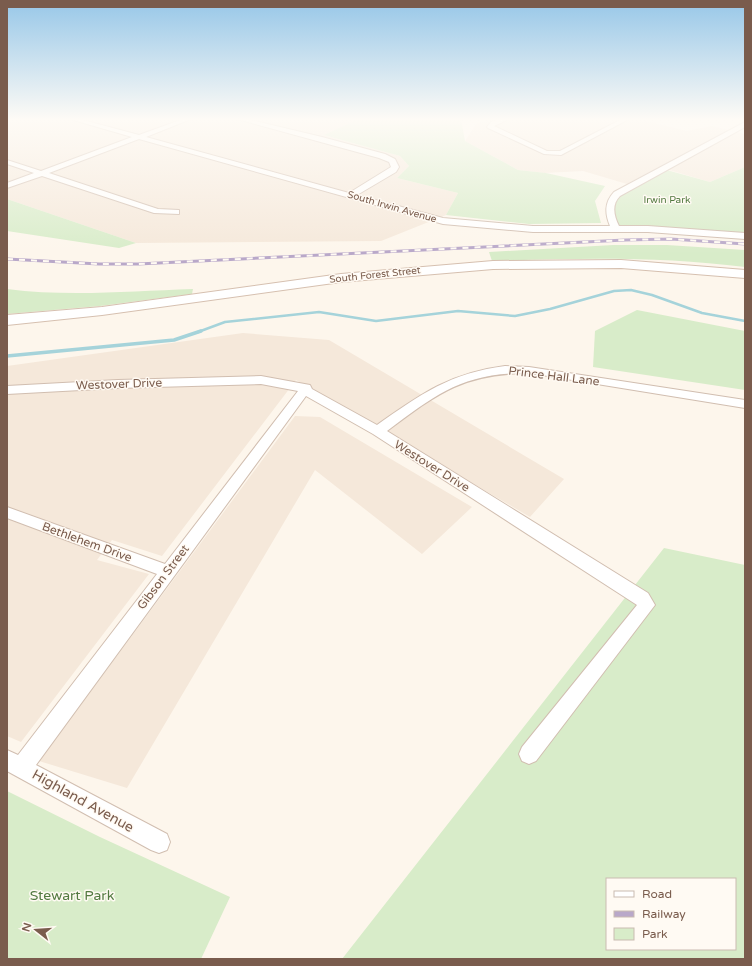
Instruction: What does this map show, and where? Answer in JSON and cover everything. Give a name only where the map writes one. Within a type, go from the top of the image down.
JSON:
[{"type":"street","points":[[13,164],[157,211],[176,212]]},
{"type":"street","points":[[7,186],[65,164]]},
{"type":"street","name":"South Irwin Avenue","points":[[237,164],[425,217],[472,224],[540,229],[615,228],[663,230],[745,236]]},
{"type":"street","points":[[351,195],[393,170],[393,164]]},
{"type":"street","points":[[615,228],[612,221],[610,207],[612,198],[672,164]]},
{"type":"street","name":"South Forest Street","points":[[7,320],[102,311],[327,279],[479,266],[535,264],[621,264],[745,274]]},
{"type":"street","name":"South Forest Street","points":[[7,328],[108,319],[303,290],[458,275],[596,272],[745,281]]},
{"type":"street","name":"Prince Hall Lane","points":[[378,431],[448,383],[473,374],[500,370],[529,370],[745,404]]},
{"type":"street","name":"Westover Drive","points":[[7,390],[79,385],[261,380],[290,383],[306,388],[378,431],[642,598],[647,605],[528,754]]},
{"type":"street","name":"Gibson Street","points":[[14,764],[167,571],[306,388]]},
{"type":"street","name":"Bethlehem Drive","points":[[7,512],[167,571]]},
{"type":"street","name":"Highland Avenue","points":[[14,764],[159,842]]},
{"type":"shaded area","points":[[7,164],[407,164],[409,166],[397,178],[458,193],[446,215],[381,241],[136,243],[7,199]]},
{"type":"shaded area","points":[[507,164],[745,164],[745,167],[710,182],[659,167],[627,184],[583,171],[544,173],[518,170]]},
{"type":"shaded area","points":[[243,333],[329,340],[564,479],[530,517],[296,380],[162,556],[112,540],[97,560],[149,574],[21,742],[7,736],[7,366]]},
{"type":"shaded area","points":[[295,416],[320,417],[472,507],[422,554],[315,470],[127,788],[39,761]]},
{"type":"green space","points":[[407,164],[507,164],[518,170],[546,173],[605,186],[595,201],[601,223],[529,224],[446,215],[458,193],[397,178],[409,166]]},
{"type":"green space","name":"Irwin Park","points":[[745,167],[745,236],[615,228],[611,201],[663,169],[710,182]]},
{"type":"green space","points":[[7,199],[136,243],[119,248],[7,231]]},
{"type":"green space","points":[[613,245],[667,245],[745,250],[745,267],[713,263],[650,259],[492,261],[489,252]]},
{"type":"green space","points":[[7,289],[53,293],[77,293],[193,289],[192,294],[100,306],[7,314]]},
{"type":"green space","points":[[637,310],[745,331],[745,390],[593,367],[595,331]]},
{"type":"green space","points":[[664,548],[745,565],[745,959],[342,959]]},
{"type":"green space","name":"Stewart Park","points":[[7,791],[100,837],[230,897],[201,959],[7,959]]},
{"type":"waterway","points":[[198,332],[225,322],[319,312],[376,321],[458,311],[515,316],[550,309],[614,291],[631,290],[652,295],[702,313],[745,321]]},
{"type":"waterway","points":[[7,356],[174,340],[198,332]]},
{"type":"railway","points":[[7,259],[99,264],[138,264],[625,240],[671,239],[745,244]]}]
